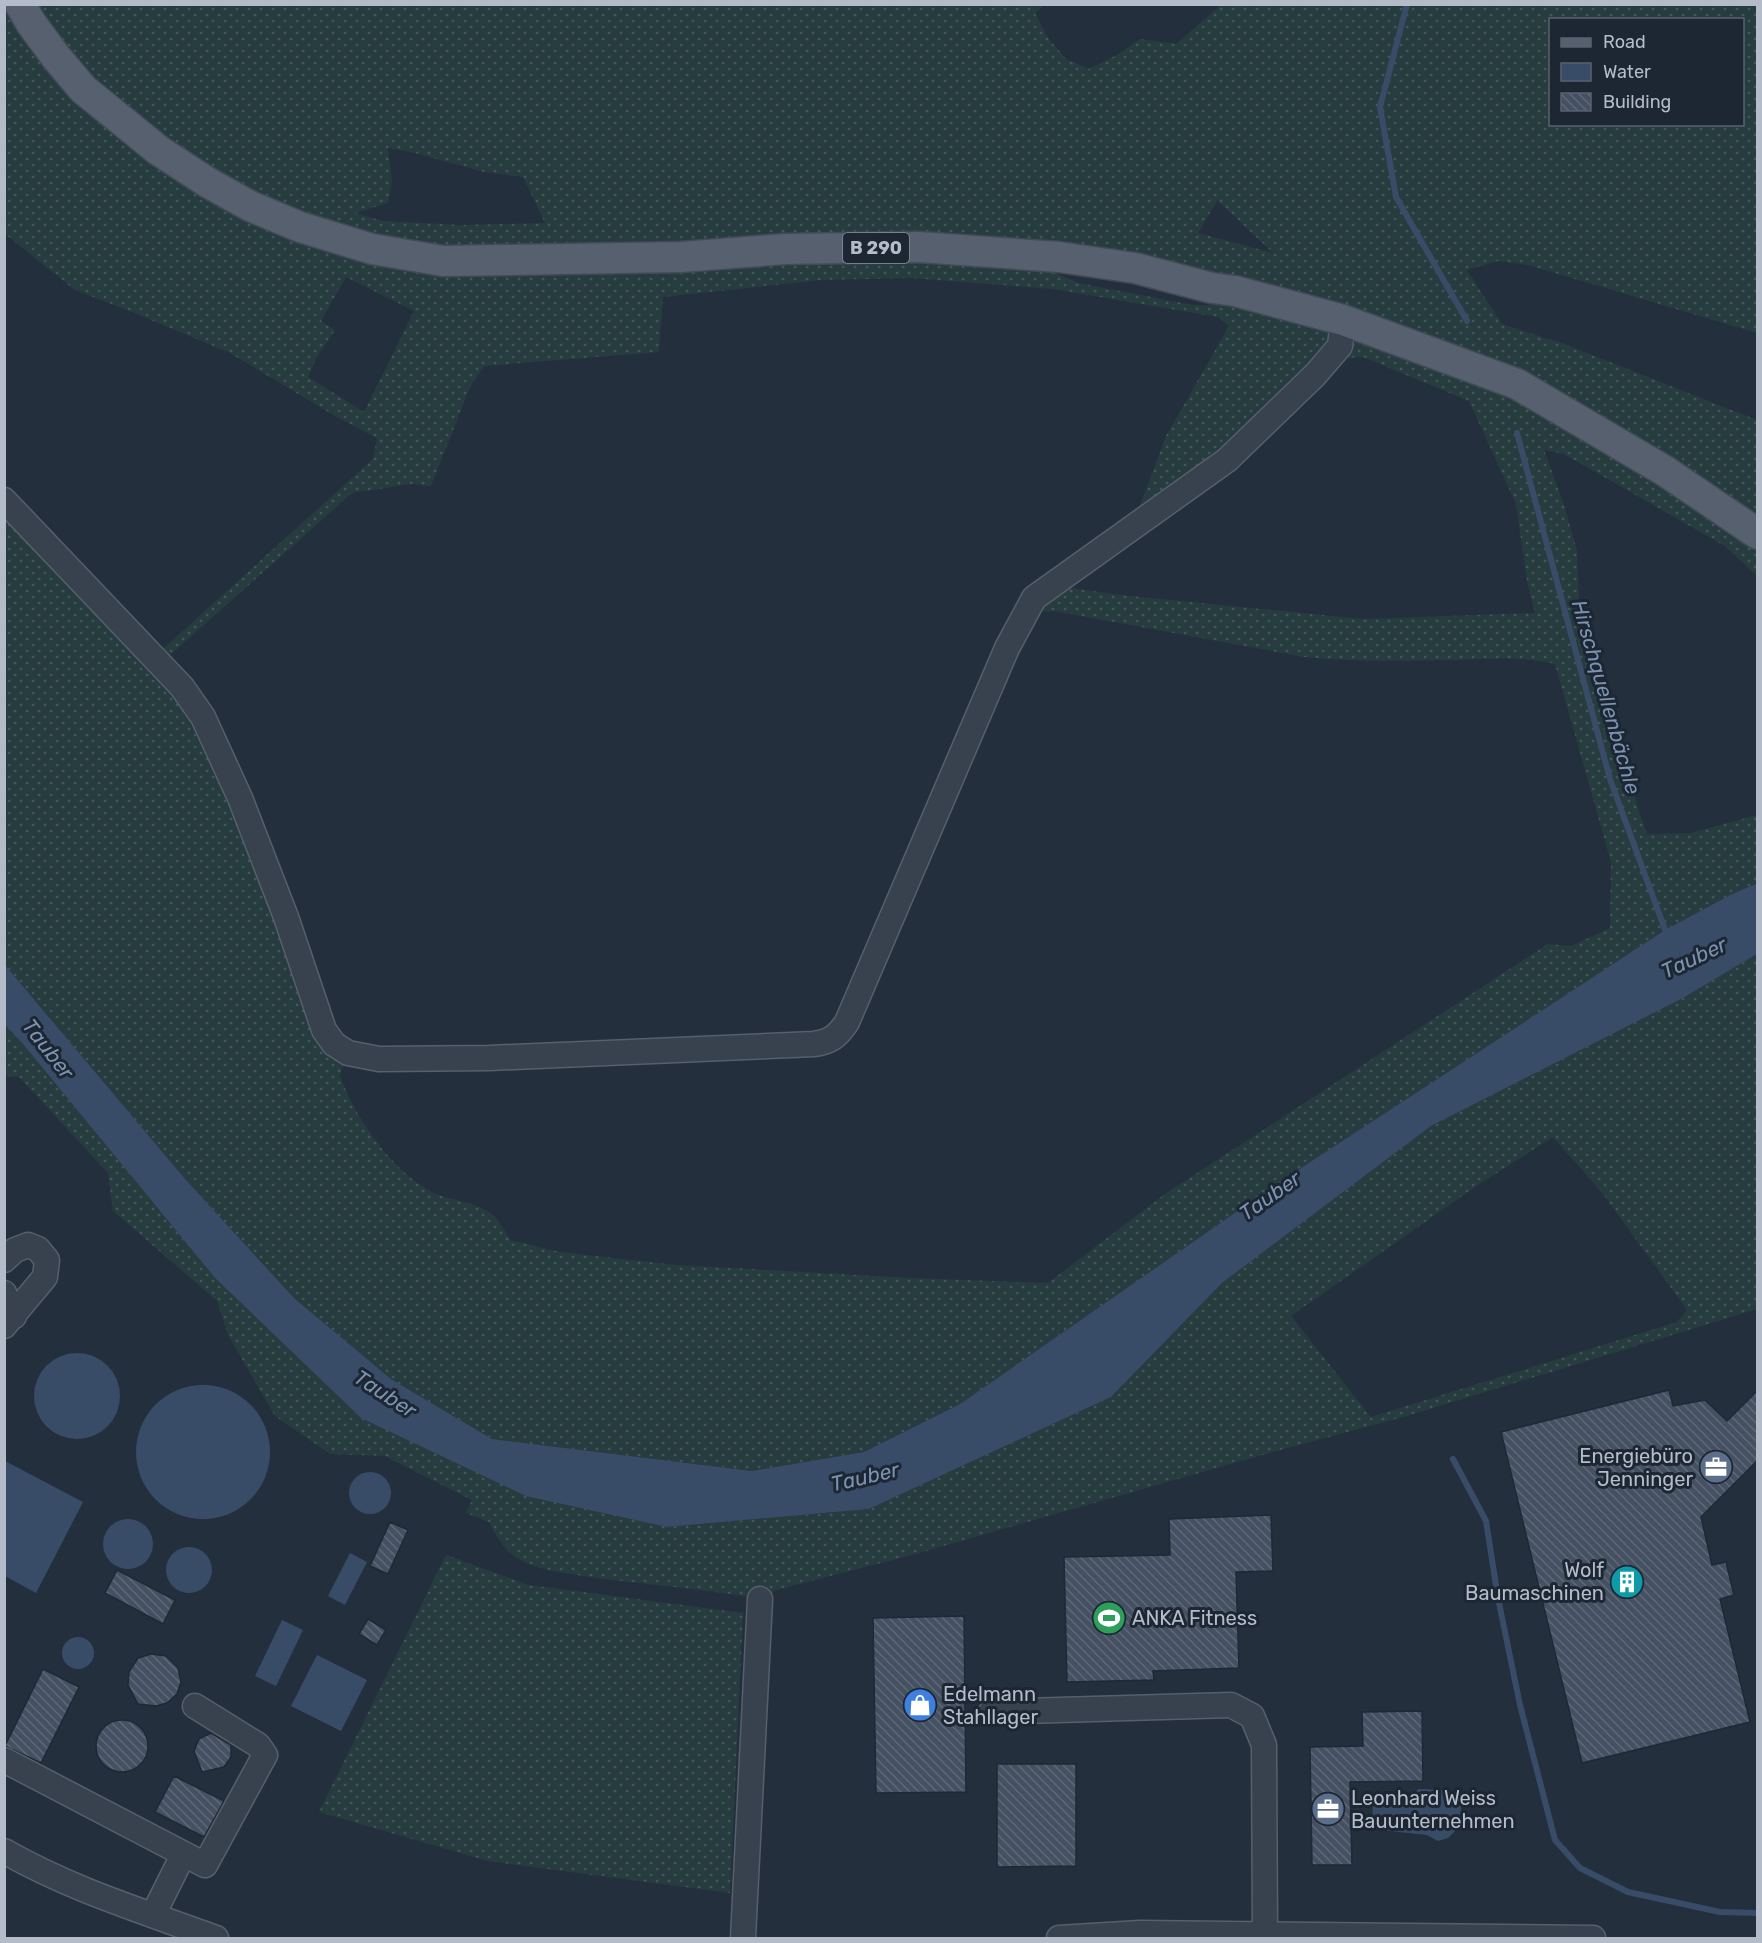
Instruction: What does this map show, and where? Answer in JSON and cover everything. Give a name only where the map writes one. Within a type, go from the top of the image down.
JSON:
[{"type":"main road","name":"B 290","points":[[20,4],[31,23],[83,88],[158,150],[207,182],[250,206],[300,226],[372,249],[443,261],[681,257],[785,249],[919,247],[1059,257],[1135,268],[1212,288],[1235,291],[1343,320],[1517,384],[1665,471],[1758,534]]},
{"type":"street","points":[[4,500],[182,687],[203,717],[240,798],[286,917],[324,1030],[334,1044],[348,1053],[379,1059],[489,1058],[814,1044],[835,1038],[847,1022],[1007,648],[1034,598],[1227,460],[1315,375],[1340,346],[1343,320]]},
{"type":"street","points":[[4,1260],[15,1250],[28,1245],[38,1249],[47,1260],[45,1277],[9,1321]]},
{"type":"street","points":[[4,1293],[9,1321]]},
{"type":"street","points":[[743,1938],[760,1599]]},
{"type":"street","points":[[991,1712],[1231,1705],[1252,1716],[1264,1745],[1265,1936]]},
{"type":"street","points":[[4,1760],[37,1775],[205,1865],[265,1755],[258,1745],[195,1706]]},
{"type":"street","points":[[4,1851],[83,1889],[216,1938]]},
{"type":"street","points":[[153,1915],[183,1855]]},
{"type":"street","points":[[1059,1938],[1111,1937],[1140,1933],[1593,1938]]},
{"type":"green space","points":[[5,5],[1044,5],[1035,13],[1048,38],[1066,59],[1089,69],[1117,55],[1140,39],[1176,44],[1221,5],[1757,5],[1757,333],[1528,265],[1498,261],[1467,270],[1502,324],[1564,344],[1757,420],[1757,576],[1725,546],[1564,454],[1544,450],[1563,502],[1577,551],[1579,602],[1585,638],[1612,703],[1637,806],[1647,834],[1691,833],[1757,815],[1757,883],[1665,930],[1275,1185],[960,1404],[864,1452],[752,1471],[492,1439],[391,1379],[294,1298],[186,1180],[5,965],[4,500],[154,657],[373,459],[377,438],[335,416],[230,353],[75,290],[5,234]],"holes":[[[388,148],[484,172],[523,177],[545,223],[461,225],[383,221],[355,213],[388,203],[392,183]],[[1218,201],[1273,253],[1198,233]],[[1042,267],[1257,297],[1219,305],[1193,305],[1078,283]],[[346,277],[414,311],[364,412],[308,377],[317,357],[335,330],[321,321]],[[911,278],[1053,289],[1218,317],[1229,326],[1166,436],[1132,527],[1315,375],[1346,358],[1363,357],[1469,401],[1516,504],[1527,581],[1535,613],[1363,619],[1120,595],[1051,585],[1025,613],[1054,611],[1304,657],[1379,661],[1518,659],[1555,664],[1611,862],[1610,928],[1571,946],[1548,944],[1165,1194],[1048,1283],[676,1265],[560,1252],[510,1240],[499,1222],[488,1211],[436,1194],[414,1181],[400,1169],[375,1140],[346,1091],[340,1075],[348,1053],[311,994],[182,687],[160,664],[352,493],[412,484],[431,486],[470,387],[484,366],[659,352],[663,297],[821,280]]]},
{"type":"green space","points":[[1757,954],[1757,1309],[1407,1416],[912,1555],[776,1590],[760,1599],[583,1576],[549,1570],[524,1562],[508,1551],[489,1522],[466,1513],[472,1500],[385,1456],[330,1454],[275,1416],[228,1335],[217,1301],[113,1211],[108,1173],[19,1077],[5,1076],[4,1025],[23,1044],[215,1278],[361,1418],[667,1527],[869,1509],[1111,1397],[1222,1283],[1431,1126],[1683,998]],"holes":[[[1553,1137],[1603,1194],[1687,1310],[1677,1322],[1371,1417],[1291,1316],[1475,1187]]]},
{"type":"green space","points":[[446,1555],[529,1585],[743,1613],[730,1893],[488,1861],[319,1812]]},
{"type":"water","name":"Tauber","points":[[1758,883],[1757,954],[1683,998],[1431,1126],[1222,1283],[1111,1397],[869,1509],[667,1527],[526,1496],[361,1418],[215,1278],[5,1025],[5,965],[186,1180],[294,1298],[391,1379],[492,1439],[752,1471],[864,1452],[960,1404],[1275,1185],[1665,930],[1732,894]]},
{"type":"water","points":[[69,1353],[85,1353],[108,1365],[117,1379],[120,1396],[117,1413],[108,1427],[85,1439],[69,1439],[53,1432],[41,1420],[34,1404],[34,1388],[41,1372],[53,1360]]},
{"type":"water","points":[[203,1385],[229,1390],[250,1405],[265,1426],[270,1452],[265,1478],[250,1499],[229,1514],[203,1519],[177,1514],[156,1499],[141,1478],[136,1452],[141,1426],[156,1405],[177,1390]]},
{"type":"water","points":[[5,1461],[83,1502],[36,1593],[5,1576]]},
{"type":"water","points":[[370,1472],[385,1478],[391,1493],[385,1508],[370,1514],[355,1508],[349,1493],[355,1478]]},
{"type":"water","points":[[128,1519],[142,1523],[149,1530],[153,1544],[149,1558],[142,1565],[128,1569],[114,1565],[107,1558],[103,1544],[107,1530],[114,1523]]},
{"type":"water","points":[[189,1547],[205,1554],[212,1570],[205,1586],[189,1593],[173,1586],[166,1570],[173,1554]]},
{"type":"water","points":[[350,1553],[367,1562],[345,1605],[328,1596]]},
{"type":"water","points":[[282,1620],[303,1630],[276,1686],[255,1676]]},
{"type":"water","points":[[78,1637],[89,1642],[94,1653],[89,1664],[78,1669],[67,1664],[62,1653],[67,1642]]},
{"type":"water","points":[[317,1655],[367,1680],[341,1731],[291,1706]]},
{"type":"water","points":[[1419,1789],[1446,1790],[1461,1806],[1462,1824],[1448,1838],[1438,1841],[1427,1835],[1372,1829],[1373,1796],[1386,1793],[1399,1799]]},
{"type":"building","name":"Wolf Baumaschinen","points":[[1669,1390],[1673,1406],[1705,1400],[1727,1421],[1758,1390],[1758,1460],[1701,1517],[1712,1565],[1726,1562],[1734,1595],[1720,1599],[1750,1722],[1582,1763],[1501,1432]]},
{"type":"building","points":[[1271,1515],[1273,1571],[1236,1572],[1239,1668],[1153,1671],[1154,1680],[1067,1682],[1064,1557],[1170,1555],[1169,1519]]},
{"type":"building","points":[[390,1522],[408,1530],[388,1574],[370,1566]]},
{"type":"building","points":[[117,1570],[175,1600],[163,1624],[105,1593]]},
{"type":"building","name":"Edelmann Stahllager","points":[[964,1616],[966,1792],[876,1793],[873,1618]]},
{"type":"building","points":[[368,1619],[386,1630],[377,1645],[359,1634]]},
{"type":"building","points":[[151,1654],[166,1656],[178,1668],[181,1682],[177,1694],[167,1703],[156,1706],[138,1704],[128,1685],[129,1672],[138,1658]]},
{"type":"building","points":[[43,1669],[79,1687],[41,1763],[5,1746]]},
{"type":"building","points":[[1422,1711],[1423,1781],[1350,1782],[1352,1865],[1312,1865],[1310,1747],[1363,1746],[1362,1712]]},
{"type":"building","points":[[122,1720],[136,1724],[144,1732],[148,1746],[144,1760],[136,1768],[122,1772],[108,1768],[100,1760],[96,1746],[100,1732],[108,1724]]},
{"type":"building","points":[[211,1733],[231,1745],[231,1757],[224,1767],[202,1772],[194,1751],[199,1739]]},
{"type":"building","points":[[997,1764],[1076,1764],[1076,1866],[997,1867]]},
{"type":"building","points":[[174,1776],[224,1801],[204,1837],[155,1812]]},
{"type":"waterway","name":"Hirschquellenbächle","points":[[1407,4],[1380,107],[1396,197],[1467,321]]},
{"type":"waterway","name":"Hirschquellenbächle","points":[[1517,433],[1610,779],[1668,938]]},
{"type":"waterway","points":[[1453,1459],[1486,1521],[1498,1598],[1520,1705],[1555,1840],[1580,1868],[1628,1892],[1720,1912],[1758,1913]]},
{"type":"place","name":"Energiebüro Jenninger","points":[[1716,1467]]},
{"type":"place","name":"Wolf Baumaschinen","points":[[1627,1582]]},
{"type":"place","name":"ANKA Fitness","points":[[1109,1618]]},
{"type":"place","name":"Edelmann Stahllager","points":[[920,1705]]},
{"type":"place","name":"Leonhard Weiss Bauunternehmen","points":[[1328,1809]]}]
